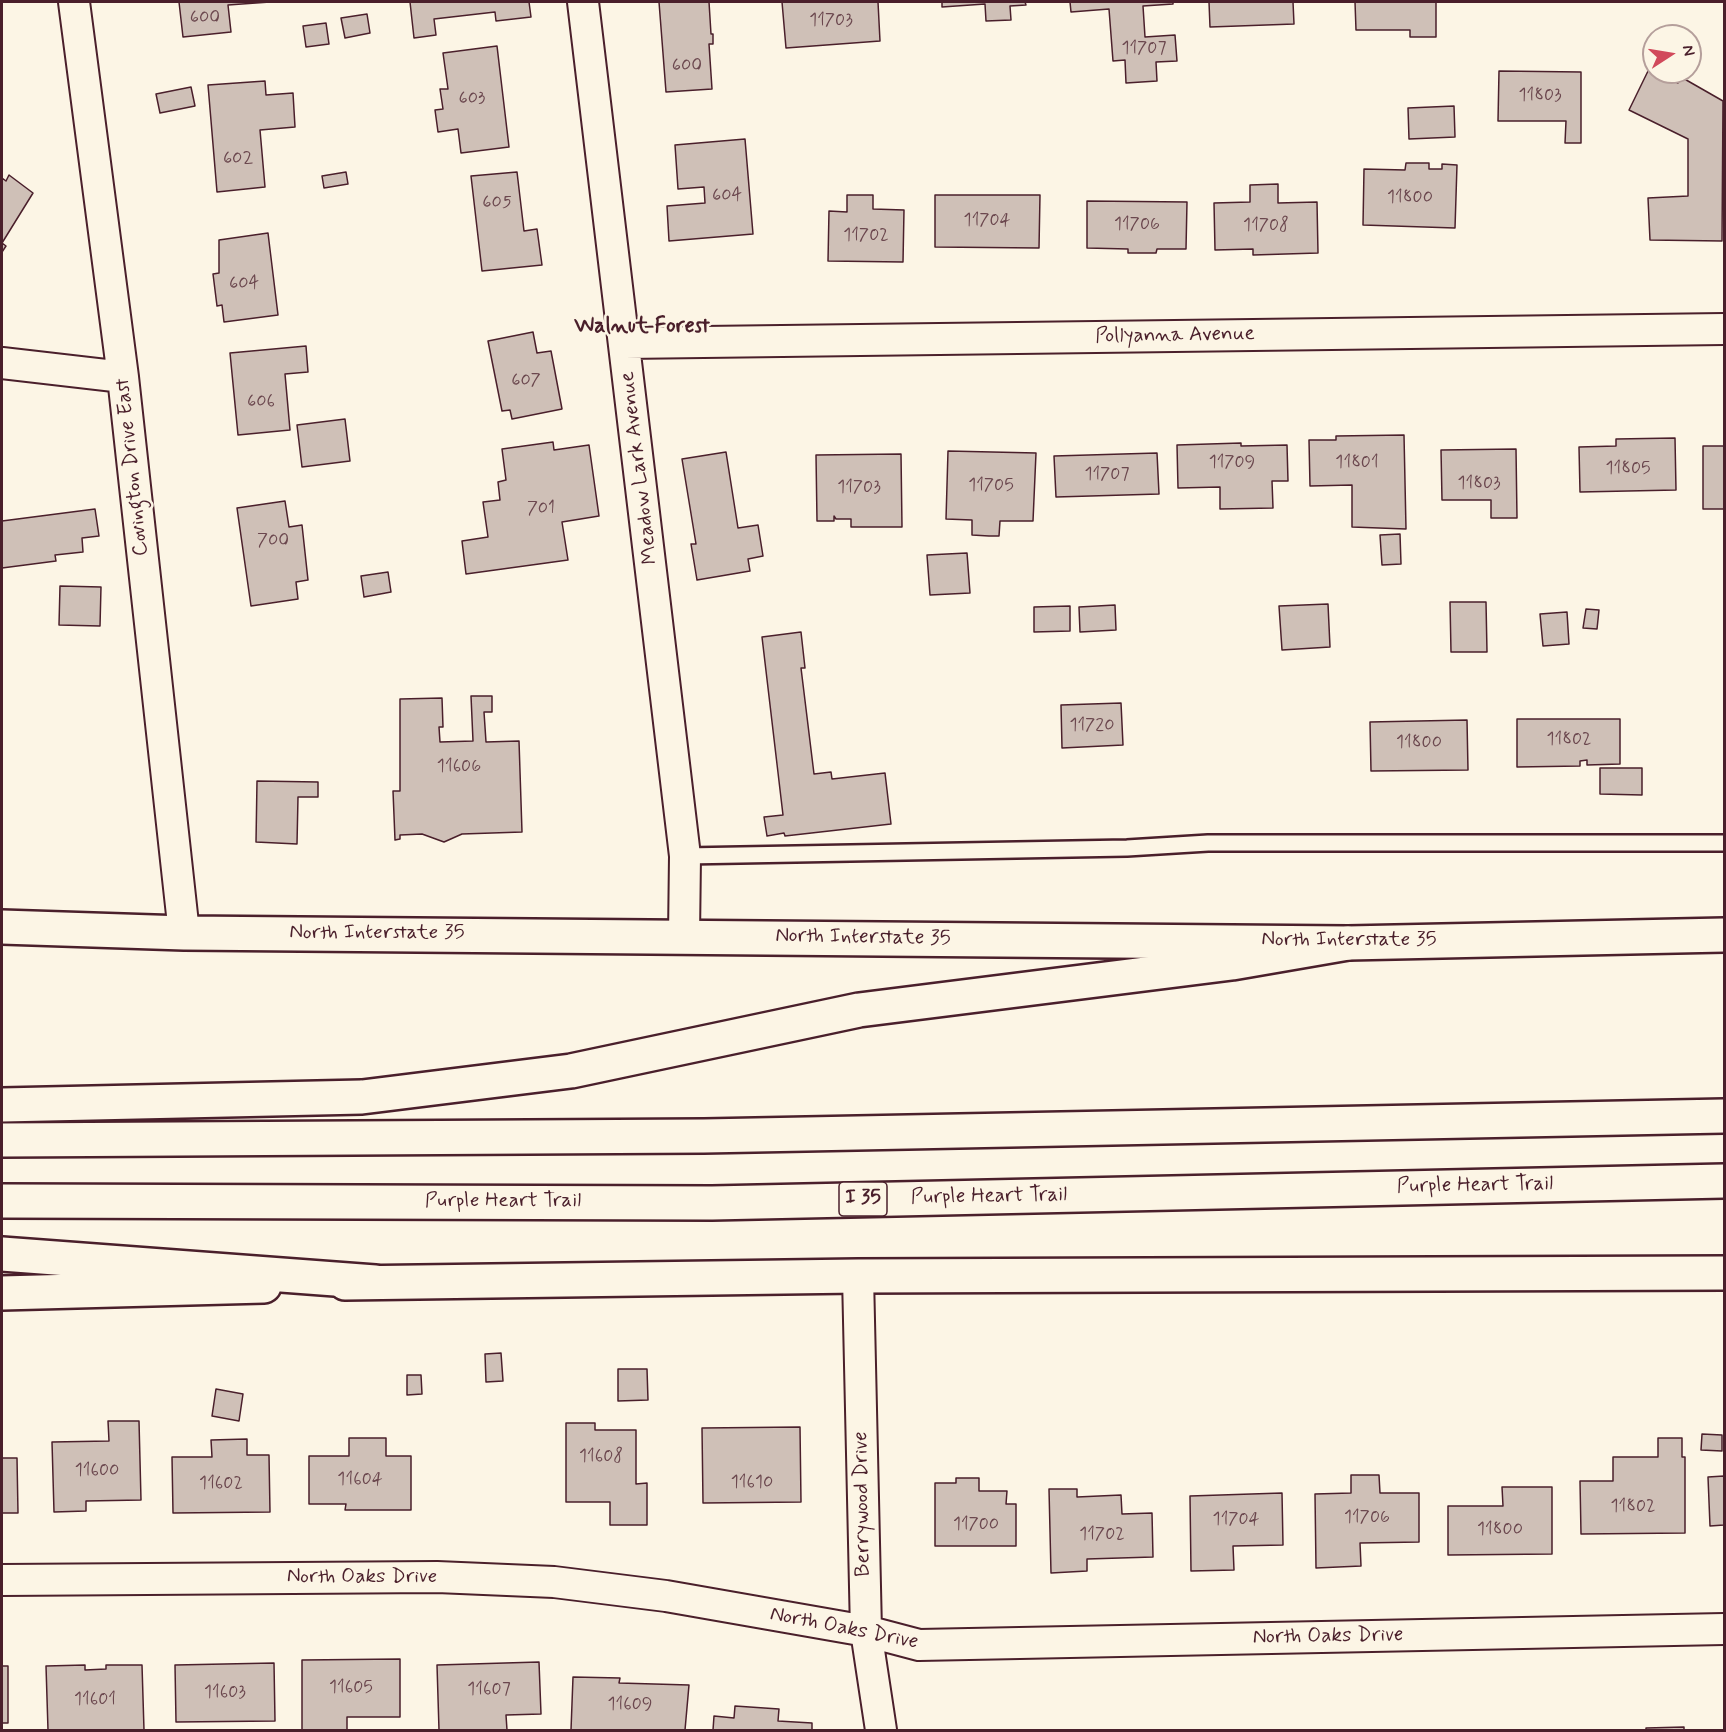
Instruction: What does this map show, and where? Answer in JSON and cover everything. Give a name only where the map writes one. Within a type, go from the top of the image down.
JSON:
[{"type":"main road","name":"North Interstate 35","points":[[2,927],[184,933],[1347,943],[1725,935]]},
{"type":"main road","points":[[2,1106],[374,1096],[571,1071],[859,1010],[1232,963],[1347,943]]},
{"type":"main road","points":[[2,1140],[716,1136],[1725,1116]]},
{"type":"main road","name":"Purple Heart Trail","points":[[2,1201],[712,1203],[1725,1181]]},
{"type":"main road","points":[[2,1254],[375,1282]]},
{"type":"main road","points":[[2,1293],[375,1282],[858,1276],[1725,1273]]},
{"type":"street","name":"Covington Drive East","points":[[74,2],[123,377],[184,933]]},
{"type":"street","name":"Meadow Lark Avenue","points":[[583,2],[685,856],[684,936]]},
{"type":"street","name":"Pollyanna Avenue","points":[[625,344],[1725,329]]},
{"type":"street","points":[[2,363],[123,377]]},
{"type":"street","name":"Berrywood Drive","points":[[858,1276],[866,1631],[881,1731]]},
{"type":"street","name":"North Oaks Drive","points":[[2,1580],[437,1577],[554,1582],[666,1596],[866,1631],[919,1645],[1725,1629]]},
{"type":"lane","points":[[685,856],[1115,848],[1208,843],[1725,843]]},
{"type":"building","points":[[179,2],[270,2],[228,5],[231,32],[183,37]]},
{"type":"building","points":[[410,2],[529,2],[531,17],[496,21],[495,12],[434,19],[436,35],[414,38]]},
{"type":"building","points":[[659,2],[709,2],[711,34],[713,34],[713,44],[709,44],[712,89],[666,92]]},
{"type":"building","points":[[782,2],[878,2],[880,41],[786,48]]},
{"type":"building","points":[[942,2],[1025,2],[1026,5],[1010,6],[1011,20],[986,21],[985,4],[942,7]]},
{"type":"building","points":[[1070,2],[1173,2],[1173,4],[1143,6],[1145,37],[1175,35],[1177,61],[1156,62],[1157,81],[1126,83],[1125,60],[1113,61],[1109,9],[1071,12]]},
{"type":"building","points":[[1209,2],[1293,2],[1294,24],[1210,27]]},
{"type":"building","points":[[1355,2],[1436,2],[1436,37],[1410,37],[1410,30],[1356,30]]},
{"type":"building","points":[[367,14],[370,33],[345,38],[341,18]]},
{"type":"building","points":[[326,23],[329,44],[306,47],[303,26]]},
{"type":"building","points":[[497,46],[509,147],[461,153],[458,129],[438,132],[435,110],[443,109],[440,89],[448,89],[443,53]]},
{"type":"building","points":[[1499,71],[1581,72],[1581,143],[1565,143],[1566,121],[1498,121]]},
{"type":"building","points":[[265,81],[266,95],[293,93],[295,127],[260,130],[265,187],[217,192],[208,85]]},
{"type":"building","points":[[1642,83],[1693,84],[1723,101],[1722,241],[1650,240],[1648,198],[1688,196],[1688,139],[1629,110]]},
{"type":"building","points":[[191,87],[195,106],[160,113],[156,94]]},
{"type":"building","points":[[1454,106],[1455,137],[1409,139],[1408,108]]},
{"type":"building","points":[[745,139],[753,234],[669,241],[667,206],[705,203],[704,187],[678,189],[675,145]]},
{"type":"building","points":[[1406,163],[1429,163],[1429,169],[1442,169],[1442,164],[1457,165],[1455,228],[1363,225],[1364,169],[1405,170]]},
{"type":"building","points":[[346,172],[348,184],[324,188],[322,176]]},
{"type":"building","points":[[517,172],[524,231],[537,229],[542,265],[482,271],[471,176]]},
{"type":"building","points":[[9,175],[33,193],[2,243],[2,178],[6,181]]},
{"type":"building","points":[[1278,184],[1278,203],[1317,202],[1318,253],[1253,255],[1253,249],[1215,250],[1214,203],[1250,202],[1250,185]]},
{"type":"building","points":[[847,195],[873,195],[873,209],[904,210],[903,262],[828,261],[829,211],[847,212]]},
{"type":"building","points":[[935,195],[1040,195],[1039,248],[935,247]]},
{"type":"building","points":[[1087,201],[1187,202],[1186,249],[1157,249],[1156,253],[1128,253],[1128,249],[1087,248]]},
{"type":"building","points":[[268,233],[278,315],[224,322],[222,305],[217,306],[213,274],[219,273],[219,240]]},
{"type":"building","points":[[533,332],[537,353],[551,351],[562,409],[512,419],[510,410],[502,411],[488,341]]},
{"type":"building","points":[[306,346],[308,372],[285,374],[290,430],[238,435],[230,353]]},
{"type":"building","points":[[345,419],[350,461],[302,467],[297,425]]},
{"type":"building","points":[[1404,435],[1406,529],[1352,527],[1352,485],[1310,486],[1309,440],[1336,440],[1336,436]]},
{"type":"building","points":[[1675,438],[1676,490],[1580,492],[1579,447],[1616,446],[1616,439]]},
{"type":"building","points":[[553,442],[554,450],[589,445],[599,516],[562,522],[568,560],[466,574],[462,541],[488,537],[483,502],[500,500],[498,482],[506,480],[502,449]]},
{"type":"building","points":[[1241,443],[1241,446],[1287,445],[1288,481],[1272,481],[1273,508],[1220,509],[1220,487],[1178,488],[1177,445]]},
{"type":"building","points":[[1703,446],[1724,446],[1724,509],[1703,509]]},
{"type":"building","points":[[1516,449],[1517,518],[1491,518],[1491,500],[1442,500],[1441,450]]},
{"type":"building","points":[[948,451],[1036,453],[1033,521],[1000,521],[999,536],[989,536],[972,535],[972,520],[946,519]]},
{"type":"building","points":[[726,452],[738,528],[758,525],[763,556],[748,559],[750,571],[697,580],[691,544],[696,544],[682,459]]},
{"type":"building","points":[[1157,453],[1159,494],[1056,497],[1054,456]]},
{"type":"building","points":[[901,454],[902,527],[851,527],[851,519],[836,519],[834,516],[834,521],[817,521],[816,455]]},
{"type":"building","points":[[285,501],[289,527],[302,525],[308,580],[296,582],[298,599],[251,606],[237,508]]},
{"type":"building","points":[[95,509],[99,536],[82,538],[83,552],[55,555],[56,561],[2,568],[2,521]]},
{"type":"building","points":[[1400,534],[1401,564],[1382,565],[1380,535]]},
{"type":"building","points":[[967,553],[970,593],[930,595],[927,555]]},
{"type":"building","points":[[388,572],[391,592],[364,597],[361,576]]},
{"type":"building","points":[[60,586],[101,587],[100,626],[59,625]]},
{"type":"building","points":[[1450,602],[1486,602],[1487,652],[1451,652]]},
{"type":"building","points":[[1328,604],[1330,647],[1282,650],[1279,606]]},
{"type":"building","points":[[1115,605],[1116,630],[1080,632],[1079,607]]},
{"type":"building","points":[[1070,606],[1070,631],[1034,632],[1034,607]]},
{"type":"building","points":[[1586,609],[1599,610],[1597,629],[1583,628]]},
{"type":"building","points":[[1567,612],[1569,644],[1543,646],[1540,614]]},
{"type":"building","points":[[801,632],[805,668],[801,668],[814,774],[831,772],[832,779],[885,773],[891,824],[767,836],[764,817],[783,815],[762,637]]},
{"type":"building","points":[[471,696],[492,696],[492,712],[484,712],[486,742],[519,741],[522,832],[462,834],[444,842],[422,834],[400,835],[400,839],[395,840],[393,791],[400,791],[400,699],[442,698],[443,727],[439,727],[440,742],[473,741]]},
{"type":"building","points":[[1121,703],[1123,745],[1062,748],[1061,705]]},
{"type":"building","points":[[1517,719],[1620,719],[1620,764],[1587,765],[1587,760],[1580,761],[1580,766],[1517,767]]},
{"type":"building","points":[[1467,720],[1468,770],[1371,771],[1370,722]]},
{"type":"building","points":[[1600,768],[1642,768],[1642,795],[1600,794]]},
{"type":"building","points":[[257,781],[318,782],[318,797],[298,797],[297,844],[256,842]]},
{"type":"building","points":[[501,1353],[503,1381],[486,1382],[485,1354]]},
{"type":"building","points":[[618,1369],[647,1369],[648,1400],[618,1401]]},
{"type":"building","points":[[407,1375],[421,1375],[422,1394],[407,1395]]},
{"type":"building","points":[[216,1389],[243,1394],[239,1421],[212,1416]]},
{"type":"building","points":[[108,1421],[139,1421],[141,1500],[86,1501],[86,1511],[54,1512],[52,1442],[109,1441]]},
{"type":"building","points":[[566,1423],[595,1423],[595,1430],[636,1430],[636,1484],[647,1483],[647,1525],[610,1525],[610,1502],[566,1502]]},
{"type":"building","points":[[800,1427],[801,1502],[703,1503],[702,1428]]},
{"type":"building","points":[[1702,1434],[1722,1435],[1722,1451],[1701,1450]]},
{"type":"building","points":[[349,1438],[386,1438],[386,1456],[411,1456],[411,1510],[345,1510],[346,1504],[309,1504],[309,1456],[349,1456]]},
{"type":"building","points":[[1658,1438],[1682,1438],[1682,1457],[1685,1457],[1685,1533],[1581,1534],[1580,1481],[1613,1481],[1613,1457],[1658,1457]]},
{"type":"building","points":[[247,1439],[247,1455],[269,1455],[270,1512],[173,1513],[172,1457],[212,1457],[211,1440]]},
{"type":"building","points":[[2,1458],[17,1458],[18,1513],[2,1513]]},
{"type":"building","points":[[1351,1475],[1379,1475],[1380,1493],[1419,1493],[1419,1542],[1360,1543],[1361,1566],[1316,1568],[1315,1494],[1351,1493]]},
{"type":"building","points":[[1724,1476],[1724,1525],[1710,1526],[1708,1477]]},
{"type":"building","points":[[956,1478],[979,1478],[979,1491],[1007,1491],[1006,1504],[1016,1504],[1016,1546],[935,1546],[935,1483],[956,1483]]},
{"type":"building","points":[[1502,1487],[1552,1487],[1552,1554],[1448,1555],[1448,1506],[1503,1506]]},
{"type":"building","points":[[1049,1489],[1077,1489],[1077,1497],[1121,1495],[1122,1514],[1152,1513],[1153,1557],[1087,1559],[1087,1571],[1051,1573]]},
{"type":"building","points":[[1282,1493],[1283,1545],[1233,1546],[1234,1570],[1191,1571],[1190,1496]]},
{"type":"building","points":[[400,1659],[400,1717],[347,1717],[347,1730],[302,1730],[302,1660]]},
{"type":"building","points":[[539,1662],[541,1714],[506,1715],[507,1730],[439,1730],[437,1665]]},
{"type":"building","points":[[274,1663],[275,1721],[176,1722],[175,1665]]},
{"type":"building","points":[[85,1665],[85,1670],[106,1669],[106,1665],[142,1665],[144,1730],[48,1730],[46,1666]]},
{"type":"building","points":[[2,1666],[8,1666],[8,1723],[2,1723]]},
{"type":"building","points":[[573,1677],[620,1678],[619,1683],[689,1685],[685,1730],[571,1730]]},
{"type":"building","points":[[735,1706],[779,1709],[778,1721],[812,1723],[812,1730],[713,1730],[714,1716],[734,1718]]},
{"type":"building","points":[[1684,1727],[1684,1730],[1646,1730],[1646,1728]]},
{"type":"district","name":"Walnut Forest","points":[[642,327]]}]
